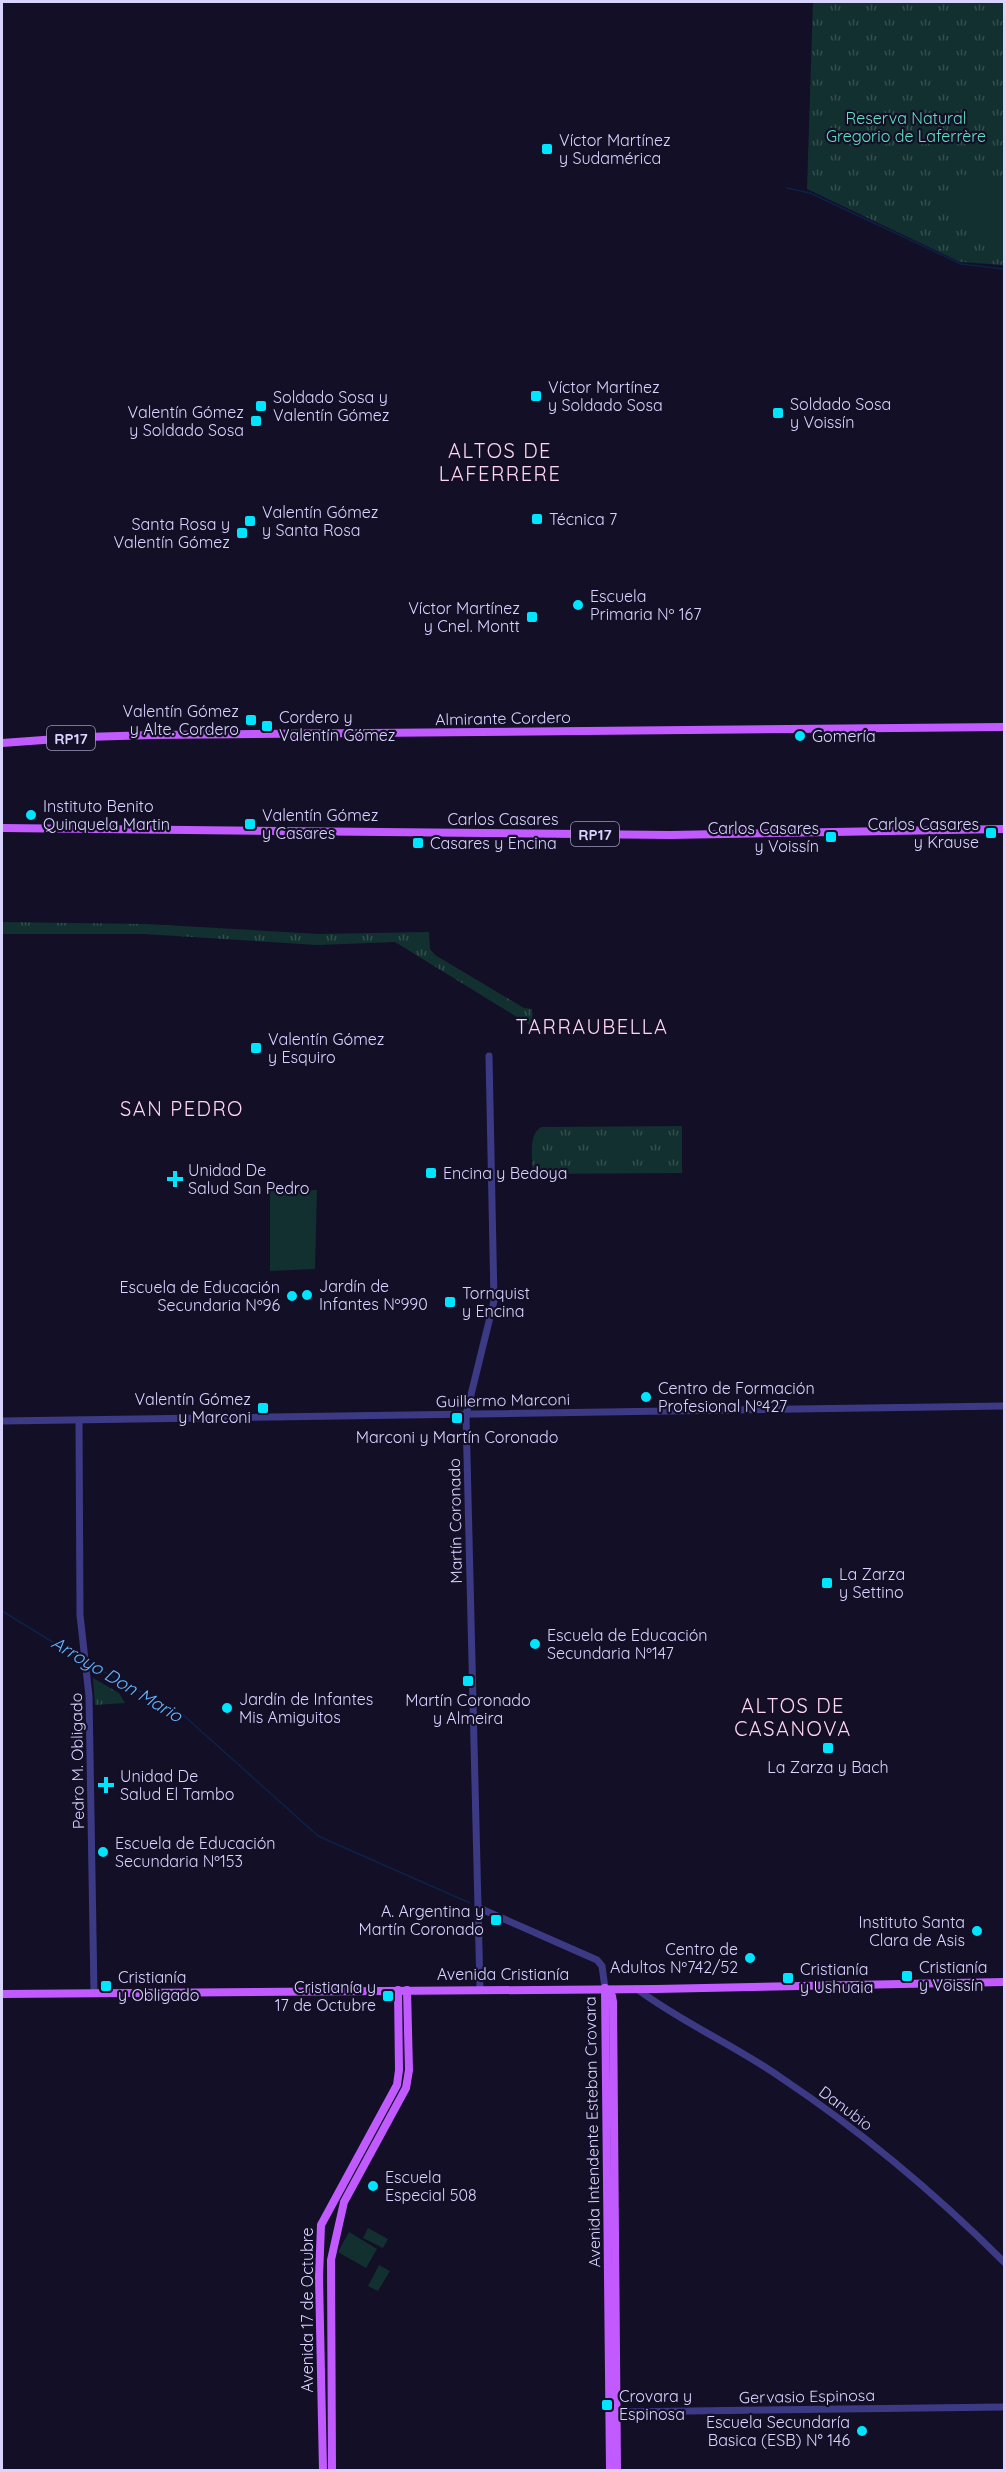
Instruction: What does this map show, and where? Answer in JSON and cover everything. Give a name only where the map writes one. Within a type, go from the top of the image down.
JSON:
[{"type":"main road","name":"Almirante Cordero","points":[[2,743],[153,735],[1005,727]]},
{"type":"main road","name":"Carlos Casares","points":[[2,828],[670,835],[1005,829]]},
{"type":"main road","name":"Avenida Cristianía","points":[[2,1994],[652,1989],[1005,1982]]},
{"type":"main road","name":"Avenida Intendente Esteban Crovara","points":[[605,1988],[613,2412],[617,2470]]},
{"type":"main road","name":"Avenida 17 de Octubre","points":[[323,2470],[319,2277],[321,2225],[397,2085],[402,1990]]},
{"type":"main road","name":"Avenida 17 de Octubre","points":[[332,2470],[331,2260],[347,2193],[406,2088],[409,2070],[402,1990]]},
{"type":"main road","name":"Avenida Intendente Esteban Crovara","points":[[610,2470],[613,2412]]},
{"type":"street","name":"Martín Coronado","points":[[480,1989],[466,1414],[494,1301],[489,1056]]},
{"type":"street","name":"Guillermo Marconi","points":[[2,1421],[1005,1406]]},
{"type":"street","name":"Pedro M. Obligado","points":[[79,1420],[80,1616],[86,1668],[92,1778],[94,1993]]},
{"type":"street","points":[[479,1908],[597,1960],[602,1966],[605,1988]]},
{"type":"street","name":"Danubio","points":[[636,1988],[652,2000],[779,2076],[833,2114],[962,2219],[1005,2262]]},
{"type":"street","points":[[652,1989],[652,2000]]},
{"type":"street","name":"Gervasio Espinosa","points":[[613,2412],[1005,2407]]},
{"type":"green space","name":"Reserva Natural Gregorio de Laferrère","points":[[813,2],[1004,2],[1004,265],[960,262],[807,189]]},
{"type":"green space","points":[[959,174],[1004,185],[1004,238],[949,225]]},
{"type":"green space","points":[[2,922],[146,924],[319,934],[429,932],[430,949],[435,955],[524,1008],[532,1009],[533,1027],[395,942],[317,945],[144,934],[2,934]]},
{"type":"green space","points":[[682,1126],[682,1173],[533,1174],[534,1135],[542,1127]]},
{"type":"green space","points":[[607,1131],[629,1131],[630,1170],[607,1170]]},
{"type":"green space","points":[[317,1190],[315,1269],[270,1271],[270,1191]]},
{"type":"green space","points":[[93,1678],[119,1693],[125,1703],[95,1705]]},
{"type":"green space","points":[[368,2228],[388,2239],[383,2248],[363,2238]]},
{"type":"green space","points":[[349,2232],[377,2249],[366,2268],[338,2252]]},
{"type":"green space","points":[[379,2265],[390,2271],[378,2291],[368,2286]]},
{"type":"waterway","points":[[787,188],[810,193],[961,264],[1004,269]]},
{"type":"waterway","name":"Arroyo Don Mario","points":[[2,1611],[82,1660]]},
{"type":"waterway","name":"Arroyo Don Mario","points":[[89,1664],[181,1713],[318,1836],[470,1903]]},
{"type":"place","name":"Víctor Martínez y Sudamérica","points":[[547,149]]},
{"type":"place","name":"Víctor Martínez y Soldado Sosa","points":[[536,396]]},
{"type":"place","name":"Soldado Sosa y Valentín Gómez","points":[[261,406]]},
{"type":"place","name":"Soldado Sosa y Voissín","points":[[778,413]]},
{"type":"place","name":"Valentín Gómez y Soldado Sosa","points":[[256,421]]},
{"type":"place","name":"Técnica 7","points":[[537,519]]},
{"type":"place","name":"Valentín Gómez y Santa Rosa","points":[[250,521]]},
{"type":"place","name":"Santa Rosa y Valentín Gómez","points":[[242,533]]},
{"type":"place","name":"Escuela Primaria Nº 167","points":[[578,605]]},
{"type":"place","name":"Víctor Martínez y Cnel. Montt","points":[[532,617]]},
{"type":"place","name":"Valentín Gómez y Alte. Cordero","points":[[251,720]]},
{"type":"place","name":"Cordero y Valentín Gómez","points":[[267,726]]},
{"type":"place","name":"Gomería","points":[[800,736]]},
{"type":"place","name":"Instituto Benito Quinquela Martin","points":[[31,815]]},
{"type":"place","name":"Valentín Gómez y Casares","points":[[250,824]]},
{"type":"place","name":"Carlos Casares y Krause","points":[[991,833]]},
{"type":"place","name":"Carlos Casares y Voissín","points":[[831,837]]},
{"type":"place","name":"Casares y Encina","points":[[418,843]]},
{"type":"place","name":"Valentín Gómez y Esquiro","points":[[256,1048]]},
{"type":"place","name":"Encina y Bedoya","points":[[431,1173]]},
{"type":"place","name":"Unidad De Salud San Pedro","points":[[175,1179]]},
{"type":"place","name":"Jardín de Infantes Nº990","points":[[307,1295]]},
{"type":"place","name":"Escuela de Educación Secundaria Nº96","points":[[292,1296]]},
{"type":"place","name":"Tornquist y Encina","points":[[450,1302]]},
{"type":"place","name":"Centro de Formación Profesional Nº427","points":[[646,1397]]},
{"type":"place","name":"Valentín Gómez y Marconi","points":[[263,1408]]},
{"type":"place","name":"Marconi y Martín Coronado","points":[[457,1418]]},
{"type":"place","name":"La Zarza y Settino","points":[[827,1583]]},
{"type":"place","name":"Escuela de Educación Secundaria Nº147","points":[[535,1644]]},
{"type":"place","name":"Martín Coronado y Almeira","points":[[468,1681]]},
{"type":"place","name":"Jardín de Infantes Mis Amiguitos","points":[[227,1708]]},
{"type":"place","name":"La Zarza y Bach","points":[[828,1748]]},
{"type":"place","name":"Unidad De Salud El Tambo","points":[[106,1785]]},
{"type":"place","name":"Escuela de Educación Secundaria Nº153","points":[[103,1852]]},
{"type":"place","name":"A. Argentina y Martín Coronado","points":[[496,1920]]},
{"type":"place","name":"Instituto Santa Clara de Asis","points":[[977,1931]]},
{"type":"place","name":"Centro de Adultos Nº742/52","points":[[750,1958]]},
{"type":"place","name":"Cristianía y Voissín","points":[[907,1976]]},
{"type":"place","name":"Cristianía y Ushuaia","points":[[788,1978]]},
{"type":"place","name":"Cristianía y Obligado","points":[[106,1986]]},
{"type":"place","name":"Cristianía y 17 de Octubre","points":[[388,1996]]},
{"type":"place","name":"Escuela Especial 508","points":[[373,2186]]},
{"type":"place","name":"Crovara y Espinosa","points":[[607,2405]]},
{"type":"place","name":"Escuela Secundaría Basica (ESB) N° 146","points":[[862,2431]]},
{"type":"district","name":"ALTOS DE LAFERRERE","points":[[500,462]]},
{"type":"district","name":"TARRAUBELLA","points":[[592,1026]]},
{"type":"district","name":"SAN PEDRO","points":[[182,1108]]},
{"type":"district","name":"ALTOS DE CASANOVA","points":[[793,1716]]}]
